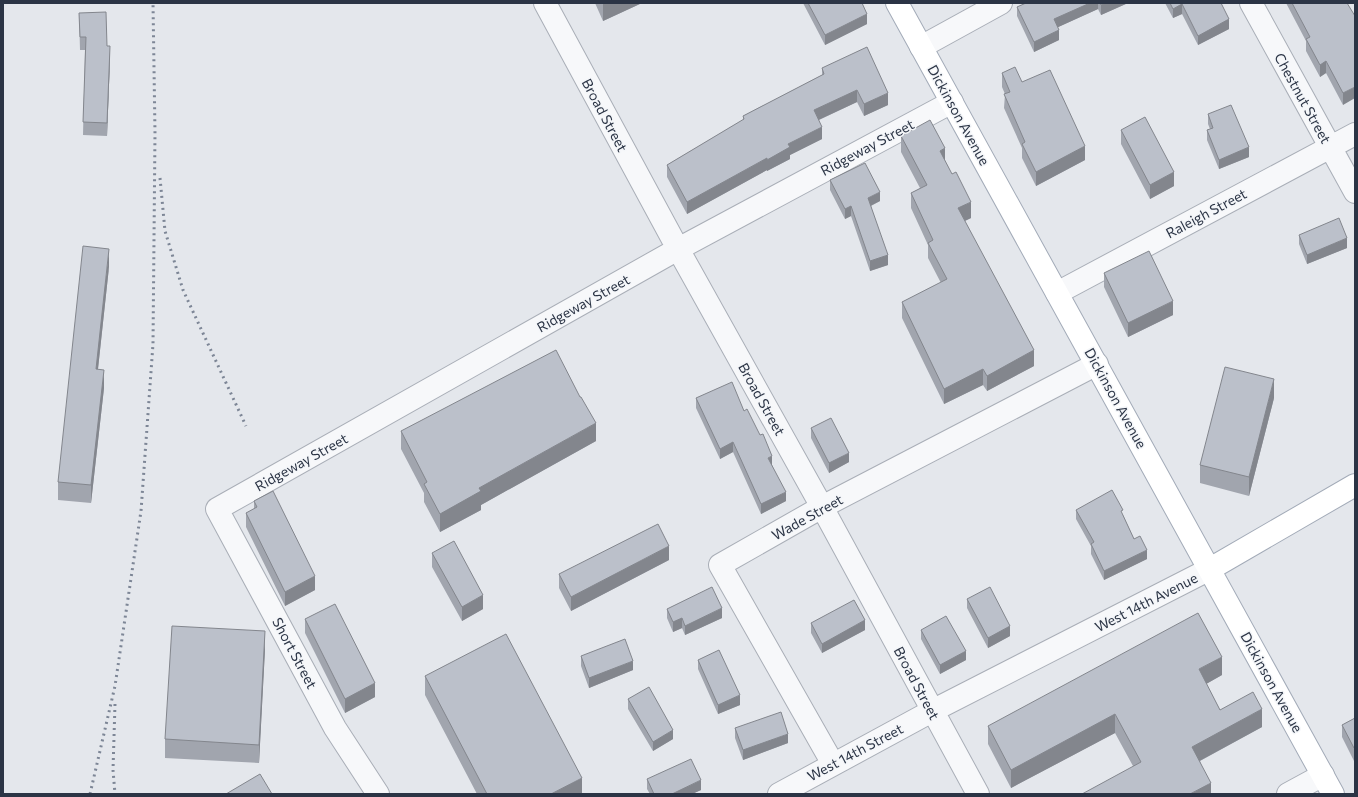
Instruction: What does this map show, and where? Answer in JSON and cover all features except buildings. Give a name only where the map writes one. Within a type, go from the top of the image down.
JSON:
[{"type":"main road","name":"Dickinson Avenue","points":[[897,3],[1333,794]]},
{"type":"main road","name":"West 14th Avenue","points":[[1210,569],[1355,485]]},
{"type":"street","name":"Broad Street","points":[[545,3],[678,249],[822,507],[978,794]]},
{"type":"street","points":[[921,47],[1001,3]]},
{"type":"street","name":"Chestnut Street","points":[[1251,3],[1355,192]]},
{"type":"street","name":"Ridgeway Street","points":[[217,509],[678,249],[952,102]]},
{"type":"street","name":"Raleigh Street","points":[[1057,293],[1355,134]]},
{"type":"street","name":"Wade Street","points":[[833,764],[720,566],[822,507],[1097,364]]},
{"type":"street","name":"Short Street","points":[[217,509],[335,728],[378,794]]},
{"type":"street","name":"West 14th Avenue","points":[[932,711],[1210,569]]},
{"type":"street","name":"West 14th Street","points":[[779,794],[932,711]]},
{"type":"street","points":[[1288,794],[1323,775]]},
{"type":"railway","points":[[90,794],[115,686],[141,511],[153,344],[155,133],[153,3]]},
{"type":"railway","points":[[160,178],[165,231],[183,290],[246,426]]},
{"type":"railway","points":[[115,704],[113,770],[115,794]]}]
